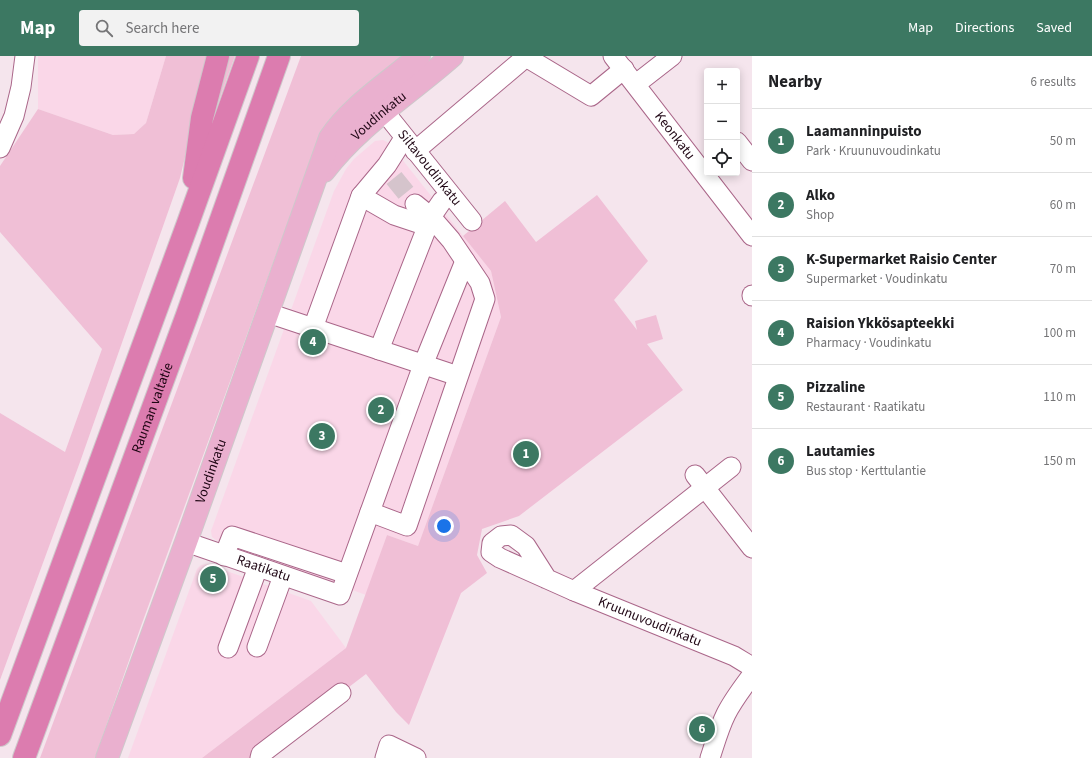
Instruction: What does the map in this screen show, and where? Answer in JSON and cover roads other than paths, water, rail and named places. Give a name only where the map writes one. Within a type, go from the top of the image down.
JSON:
[{"type":"highway","points":[[188,223],[202,118],[218,56]]},
{"type":"highway","points":[[0,735],[248,56]]},
{"type":"highway","name":"Rauman valtatie","points":[[24,758],[187,315],[279,56]]},
{"type":"main road","name":"Voudinkatu","points":[[107,758],[186,542],[313,184],[334,158],[357,134],[377,104],[419,56]]},
{"type":"main road","name":"Voudinkatu","points":[[377,104],[452,56]]},
{"type":"street","points":[[0,148],[14,116],[26,56]]},
{"type":"street","points":[[636,84],[672,56]]},
{"type":"street","points":[[312,328],[361,196],[391,171],[410,144],[526,57],[591,96],[618,63]]},
{"type":"street","name":"Keonkatu","points":[[618,63],[702,160],[752,236]]},
{"type":"street","name":"Siltavoudinkatu","points":[[377,104],[450,196],[472,221]]},
{"type":"street","points":[[740,146],[752,161]]},
{"type":"street","points":[[361,196],[394,215],[429,221]]},
{"type":"street","points":[[380,350],[429,221],[442,201],[450,196]]},
{"type":"street","points":[[450,196],[451,240]]},
{"type":"street","points":[[370,512],[406,526],[484,299],[480,283],[451,240],[429,221],[415,204]]},
{"type":"street","points":[[224,556],[232,536],[348,574],[423,365],[465,261]]},
{"type":"street","points":[[268,313],[458,376]]},
{"type":"street","points":[[574,591],[700,482],[731,467]]},
{"type":"street","points":[[700,482],[752,548]]},
{"type":"street","name":"Raatikatu","points":[[186,542],[340,595],[348,574]]},
{"type":"street","points":[[228,648],[258,567]]},
{"type":"street","points":[[257,647],[283,576]]},
{"type":"street","name":"Kruunuvoudinkatu","points":[[547,579],[734,656],[752,667]]},
{"type":"street","points":[[710,758],[726,713],[752,675]]},
{"type":"street","points":[[260,758],[261,754],[341,693]]},
{"type":"street","points":[[387,752],[416,758]]},
{"type":"tunnel","points":[[394,178],[415,204]]},
{"type":"place","name":"Raision Ykkösapteekki","points":[[313,342]]},
{"type":"place","name":"Alko","points":[[381,410]]},
{"type":"place","name":"K-Supermarket Raisio Center","points":[[322,436]]},
{"type":"place","name":"Laamanninpuisto","points":[[526,454]]},
{"type":"place","name":"Pizzaline","points":[[213,579]]},
{"type":"place","name":"Lautamies","points":[[702,729]]}]
